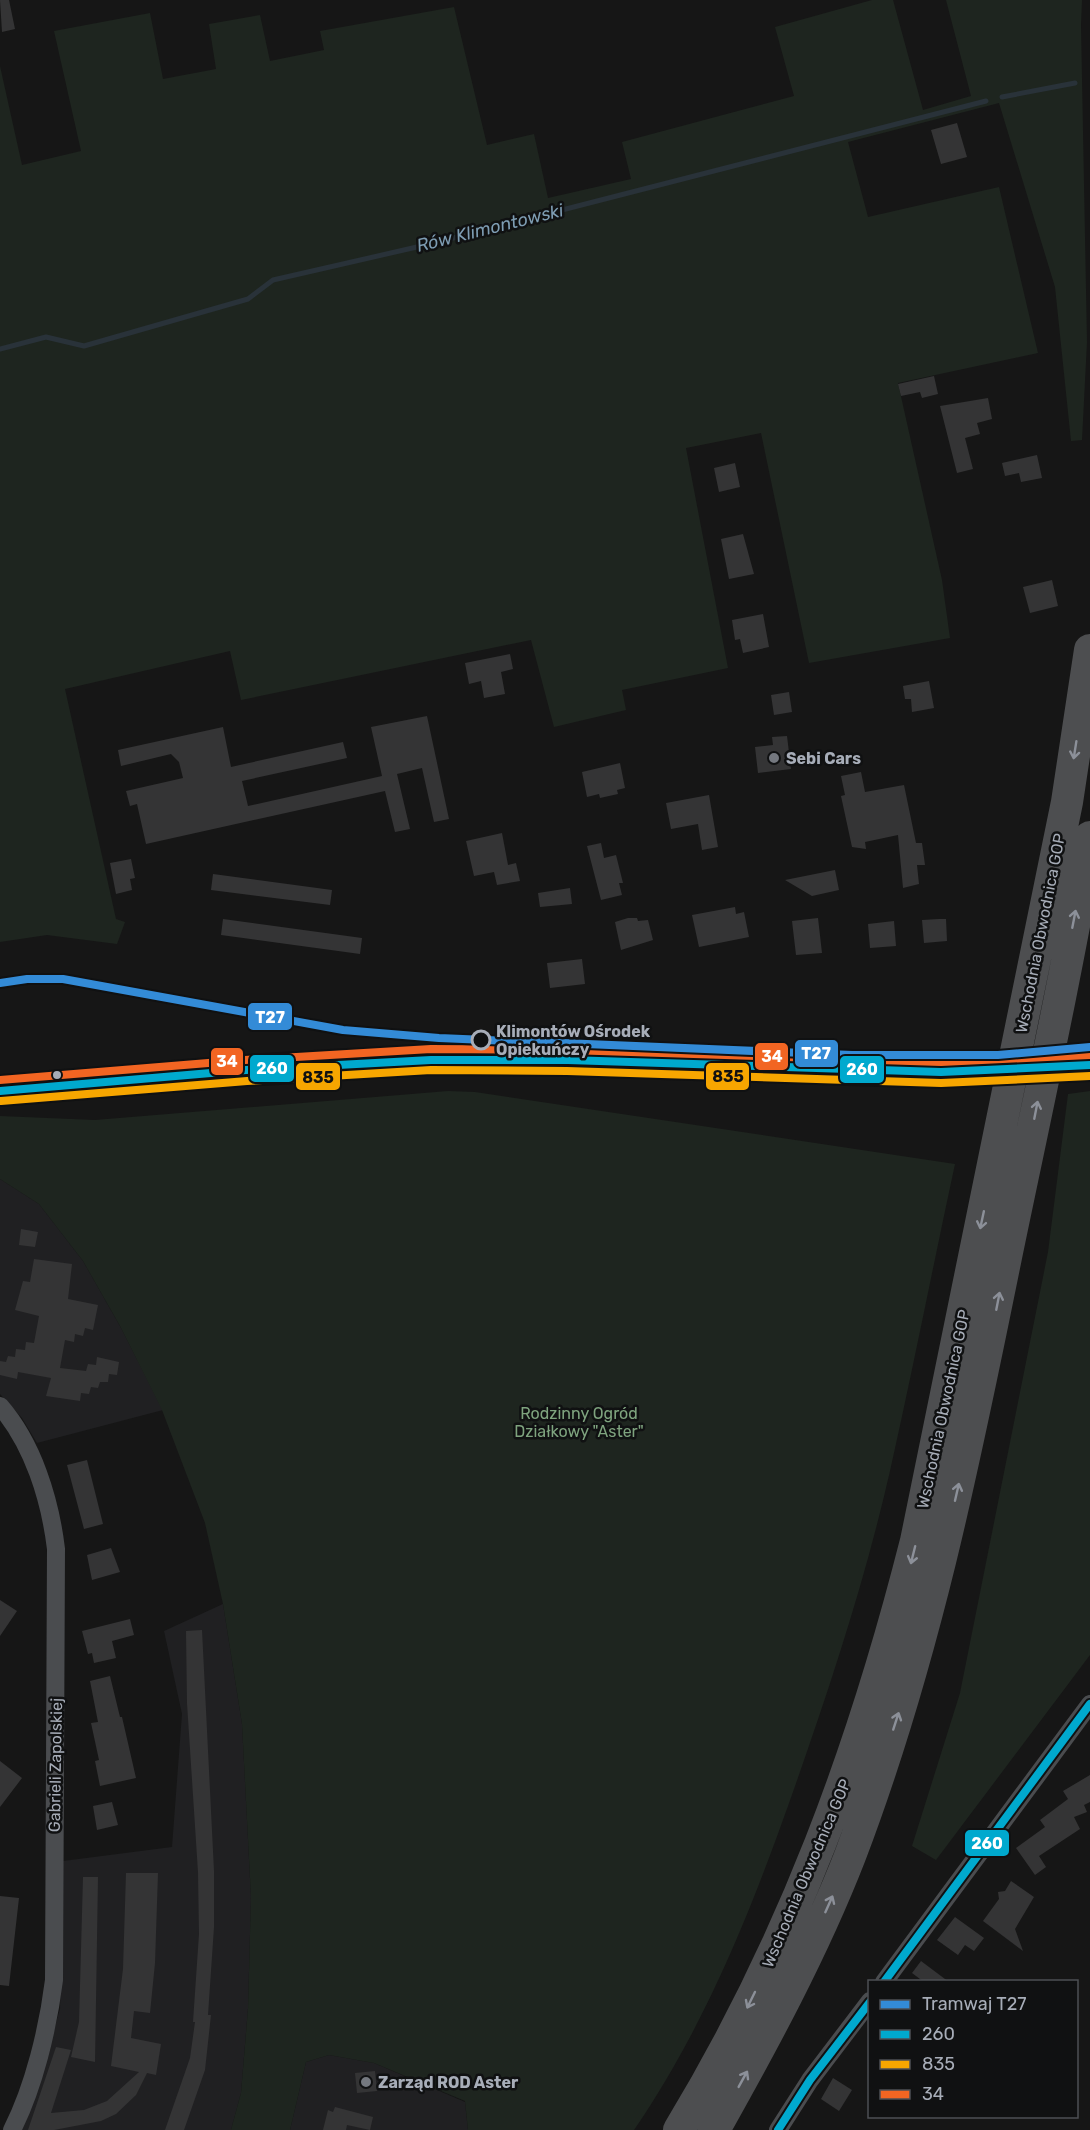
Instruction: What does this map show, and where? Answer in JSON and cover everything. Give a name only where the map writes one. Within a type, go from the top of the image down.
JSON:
[{"type":"highway","name":"Wschodnia Obwodnica GOP","points":[[680,2130],[751,2002],[826,1833],[875,1693],[895,1625],[921,1518],[1067,802],[1090,651]]},
{"type":"highway","name":"Wschodnia Obwodnica GOP","points":[[714,2130],[795,1981],[849,1858],[909,1682],[944,1549],[981,1384],[1090,837]]},
{"type":"street","points":[[0,1091],[288,1066],[409,1060],[567,1060],[950,1073],[1090,1065]]},
{"type":"street","name":"Gabrieli Zapolskiej","points":[[0,1406],[20,1432],[37,1471],[53,1525],[56,1548],[54,1980],[44,2033],[25,2101],[12,2130]]},
{"type":"street","points":[[885,1980],[1090,1704]]},
{"type":"street","points":[[778,2130],[810,2080],[868,2004]]},
{"type":"shaded area","points":[[0,1179],[39,1204],[83,1261],[120,1326],[163,1410],[37,1443],[22,1418],[0,1394]]},
{"type":"shaded area","points":[[223,1604],[242,1724],[251,1897],[248,2009],[241,2093],[231,2130],[19,2130],[36,2093],[60,2009],[63,1861],[172,1847],[182,1714],[164,1631]]},
{"type":"shaded area","points":[[329,2055],[374,2063],[465,2102],[468,2130],[290,2130],[306,2062]]},
{"type":"green space","points":[[872,0],[893,0],[923,110],[971,96],[946,0],[1082,0],[1087,342],[1082,440],[1071,441],[1055,287],[999,103],[848,142],[868,217],[999,187],[1038,353],[898,383],[942,580],[950,638],[809,663],[761,433],[686,448],[728,668],[622,690],[626,710],[554,727],[531,640],[241,700],[230,651],[65,689],[116,919],[125,922],[117,944],[47,935],[0,942],[0,66],[22,165],[81,151],[54,31],[150,13],[163,79],[216,69],[209,24],[260,15],[270,61],[324,50],[320,31],[454,7],[487,145],[534,134],[548,198],[631,179],[622,142],[794,96],[775,27]]},
{"type":"green space","name":"Rodzinny Ogród Działkowy \"Aster\"","points":[[448,1091],[475,1092],[955,1164],[880,1514],[831,1682],[773,1848],[722,1973],[681,2054],[634,2130],[468,2130],[465,2101],[374,2063],[329,2055],[306,2062],[290,2130],[231,2130],[241,2093],[248,2009],[251,1897],[242,1724],[223,1604],[205,1523],[162,1410],[120,1326],[83,1261],[39,1204],[0,1179],[0,1116],[95,1120]]},
{"type":"green space","points":[[1090,1091],[1090,1655],[936,1860],[912,1846],[960,1693],[1048,1252],[1068,1094]]},
{"type":"building","points":[[0,0],[9,0],[15,29],[2,32]]},
{"type":"building","points":[[957,123],[967,157],[941,164],[931,130]]},
{"type":"building","points":[[934,376],[938,394],[922,398],[920,392],[901,396],[898,384]]},
{"type":"building","points":[[988,398],[992,419],[977,423],[980,434],[965,438],[973,469],[957,473],[940,406]]},
{"type":"building","points":[[1037,455],[1042,478],[1021,482],[1019,473],[1005,476],[1002,463]]},
{"type":"building","points":[[735,463],[740,487],[719,492],[714,468]]},
{"type":"building","points":[[743,534],[754,574],[729,579],[721,539]]},
{"type":"building","points":[[1052,580],[1058,606],[1030,613],[1023,587]]},
{"type":"building","points":[[763,614],[769,647],[743,653],[740,639],[735,640],[732,620]]},
{"type":"building","points":[[510,654],[513,669],[501,672],[505,694],[484,698],[481,681],[469,684],[465,663]]},
{"type":"building","points":[[929,681],[934,708],[912,712],[911,699],[905,699],[903,686]]},
{"type":"building","points":[[789,692],[792,712],[774,715],[771,695]]},
{"type":"building","points":[[427,716],[449,819],[434,822],[422,768],[397,774],[410,829],[395,832],[385,791],[146,844],[137,804],[130,806],[126,791],[183,778],[179,762],[171,754],[121,766],[118,750],[223,727],[231,767],[343,742],[347,758],[242,781],[248,806],[382,776],[371,727]]},
{"type":"building","points":[[787,736],[791,769],[758,773],[755,747],[773,745],[772,737]]},
{"type":"building","points":[[620,763],[625,788],[617,790],[618,794],[600,798],[599,794],[587,797],[582,772]]},
{"type":"building","points":[[861,772],[865,792],[904,785],[916,843],[922,843],[925,865],[917,865],[919,884],[903,888],[898,835],[865,842],[866,849],[852,847],[841,796],[845,795],[841,776]]},
{"type":"building","points":[[709,795],[718,847],[702,850],[698,824],[671,829],[666,803]]},
{"type":"building","points":[[502,833],[508,865],[516,863],[520,881],[497,885],[494,872],[474,876],[466,841]]},
{"type":"building","points":[[601,843],[604,858],[616,855],[623,883],[619,883],[622,895],[601,900],[587,846]]},
{"type":"building","points":[[131,859],[135,878],[130,879],[132,890],[116,894],[110,863]]},
{"type":"building","points":[[835,870],[839,890],[812,896],[785,880]]},
{"type":"building","points":[[213,874],[332,890],[330,905],[211,890]]},
{"type":"building","points":[[570,888],[572,904],[540,907],[538,893]]},
{"type":"building","points":[[735,907],[736,914],[744,912],[749,937],[699,947],[692,915]]},
{"type":"building","points":[[637,918],[638,921],[648,920],[653,940],[621,950],[615,922]]},
{"type":"building","points":[[818,918],[822,953],[796,955],[792,921]]},
{"type":"building","points":[[223,919],[362,938],[360,954],[221,935]]},
{"type":"building","points":[[946,919],[947,941],[924,943],[922,920]]},
{"type":"building","points":[[894,921],[896,946],[870,948],[868,924]]},
{"type":"building","points":[[582,959],[585,984],[550,988],[547,963]]},
{"type":"building","points":[[21,1229],[38,1232],[35,1247],[19,1245]]},
{"type":"building","points":[[34,1259],[72,1264],[68,1299],[98,1305],[93,1330],[85,1328],[83,1336],[75,1334],[74,1342],[65,1340],[60,1368],[86,1371],[88,1364],[96,1365],[97,1357],[119,1362],[117,1375],[109,1374],[108,1382],[100,1382],[98,1388],[91,1387],[89,1394],[81,1393],[80,1401],[46,1396],[51,1378],[18,1372],[17,1379],[0,1375],[0,1361],[6,1362],[8,1356],[15,1357],[16,1349],[25,1350],[26,1342],[34,1343],[39,1316],[15,1310],[23,1281],[30,1282]]},
{"type":"building","points":[[87,1460],[103,1524],[84,1529],[67,1465]]},
{"type":"building","points":[[111,1548],[120,1572],[92,1580],[87,1555]]},
{"type":"building","points":[[0,1600],[17,1611],[0,1636]]},
{"type":"building","points":[[130,1619],[134,1635],[112,1641],[116,1658],[94,1663],[92,1653],[88,1654],[82,1631]]},
{"type":"building","points":[[202,1630],[214,1871],[214,1927],[208,2015],[211,2015],[205,2070],[184,2130],[165,2130],[190,2058],[195,2022],[193,2022],[199,1934],[198,1872],[187,1703],[186,1631]]},
{"type":"building","points":[[110,1676],[136,1778],[100,1786],[95,1761],[99,1760],[91,1723],[98,1722],[90,1681]]},
{"type":"building","points":[[0,1761],[22,1778],[0,1807]]},
{"type":"building","points":[[1090,1775],[1090,1802],[1084,1805],[1087,1812],[1074,1817],[1080,1829],[1039,1856],[1046,1867],[1035,1875],[1016,1848],[1045,1827],[1040,1820],[1068,1799],[1063,1791]]},
{"type":"building","points":[[112,1802],[118,1825],[97,1830],[93,1806]]},
{"type":"building","points":[[126,1873],[158,1873],[155,1963],[150,2013],[134,2011],[131,2038],[161,2044],[156,2075],[147,2073],[136,2095],[116,2114],[101,2121],[54,2130],[28,2130],[56,2047],[71,2050],[51,2113],[84,2110],[107,2101],[139,2072],[111,2066],[123,1969]]},
{"type":"building","points":[[83,1877],[98,1877],[95,2062],[71,2057],[79,2022]]},
{"type":"building","points":[[1011,1881],[1034,1897],[1015,1929],[1023,1951],[983,1921],[999,1899],[998,1892],[1005,1891]]},
{"type":"building","points":[[0,1896],[19,1898],[9,1986],[0,1985]]},
{"type":"building","points":[[955,1917],[984,1938],[974,1951],[965,1945],[958,1955],[937,1940]]},
{"type":"building","points":[[921,1961],[946,1980],[921,1980],[912,1973]]},
{"type":"building","name":"Zarząd ROD Aster","points":[[375,2071],[377,2091],[357,2093],[355,2073]]},
{"type":"building","points":[[833,2078],[852,2090],[839,2111],[821,2099]]},
{"type":"building","points":[[335,2107],[373,2117],[370,2130],[347,2125],[346,2130],[323,2130],[328,2110],[333,2112]]},
{"type":"waterway","name":"Rów Klimontowski","points":[[1002,97],[1075,83]]},
{"type":"waterway","name":"Rów Klimontowski","points":[[0,349],[46,337],[84,346],[248,299],[273,280],[430,244],[986,101]]},
{"type":"tram line","name":"T27","points":[[0,983],[27,979],[63,979],[343,1030],[439,1038],[852,1055],[998,1055],[1090,1047]]},
{"type":"transit line","name":"34","points":[[0,1080],[245,1060],[431,1049],[568,1050],[941,1062],[1089,1055]]},
{"type":"transit line","name":"260","points":[[0,1091],[246,1070],[431,1060],[568,1060],[941,1072],[1090,1065]]},
{"type":"transit line","name":"835","points":[[1,1101],[247,1081],[431,1070],[567,1071],[941,1083],[1090,1076]]},
{"type":"transit line","name":"260","points":[[885,1980],[1090,1704]]},
{"type":"transit line","name":"260","points":[[778,2130],[810,2080],[868,2005]]},
{"type":"place","name":"Sebi Cars","points":[[774,758]]},
{"type":"place","name":"Klimontów Ośrodek Opiekuńczy","points":[[481,1040]]},
{"type":"place","name":"Zarząd ROD Aster","points":[[366,2082]]}]
